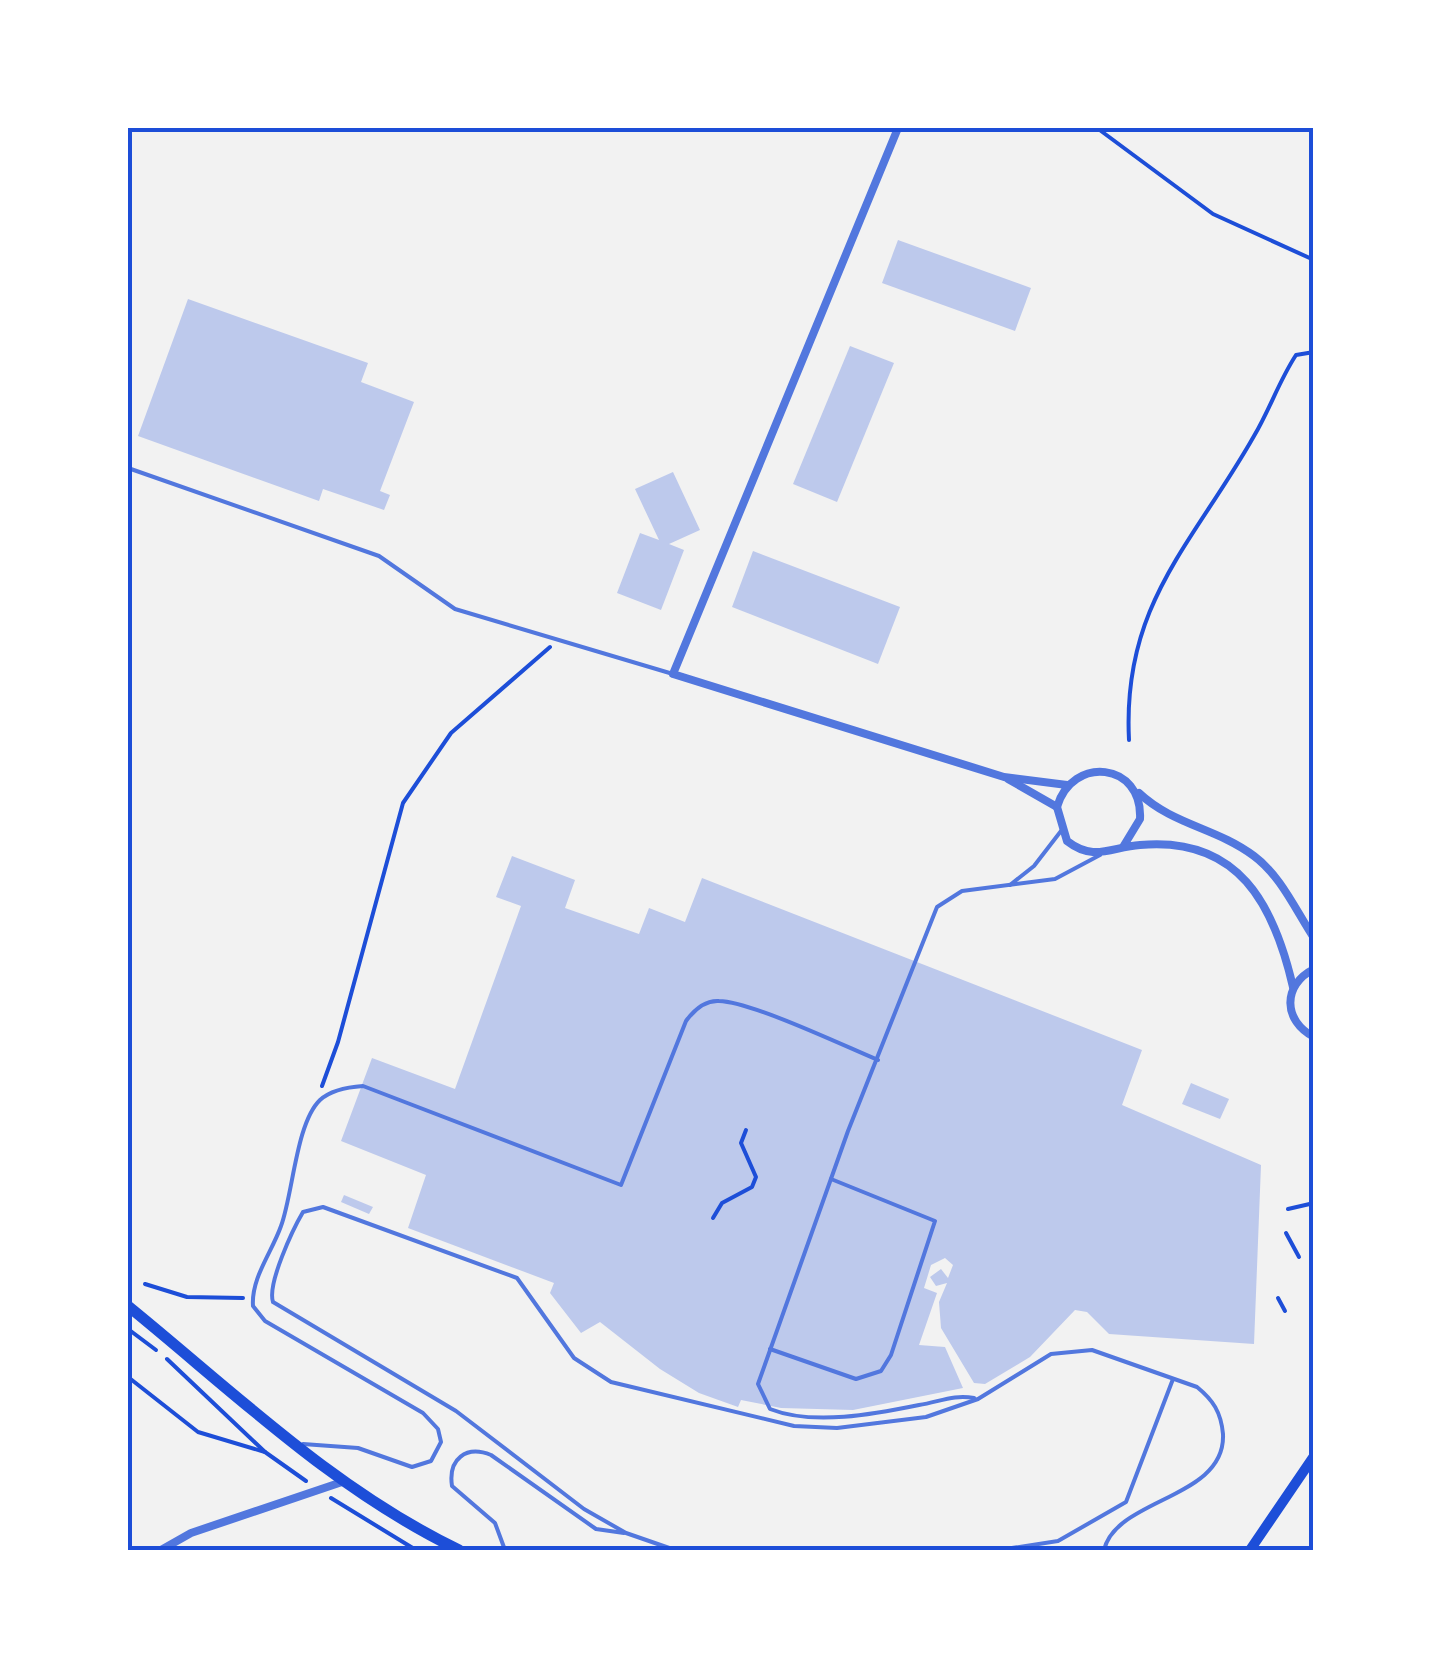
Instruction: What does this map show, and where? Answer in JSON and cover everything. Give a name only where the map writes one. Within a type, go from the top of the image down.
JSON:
[{"type":"main road","points":[[128,1306],[342,1482],[404,1524],[459,1550]]},
{"type":"main road","points":[[1252,1550],[1314,1456]]},
{"type":"street","points":[[898,128],[672,674],[1004,777],[1066,784]]},
{"type":"street","points":[[1313,1037],[1303,1031],[1290,1011],[1293,987],[1276,924],[1251,885],[1219,862],[1184,849],[1123,847],[1100,854],[1077,848],[1060,830],[1056,807],[1066,784],[1076,776],[1101,770],[1113,772],[1158,812],[1220,836],[1258,858],[1314,938]]},
{"type":"street","points":[[1004,777],[1056,807]]},
{"type":"street","points":[[1123,847],[1140,819],[1133,787]]},
{"type":"street","points":[[1293,987],[1314,969]]},
{"type":"street","points":[[161,1550],[191,1534],[342,1482]]},
{"type":"lane","points":[[128,468],[379,556],[456,609],[672,674]]},
{"type":"lane","points":[[1010,885],[1034,866],[1060,830]]},
{"type":"lane","points":[[978,1399],[958,1395],[878,1413],[818,1415],[770,1409],[758,1384],[830,1178],[936,906],[950,896],[979,887],[1055,880],[1100,854]]},
{"type":"lane","points":[[291,1443],[358,1448],[412,1468],[430,1462],[441,1442],[438,1430],[423,1413],[265,1320],[255,1310],[252,1298],[282,1226],[313,1110],[336,1091],[364,1086],[621,1185],[686,1021],[706,1002],[720,1000],[749,1009],[878,1060]]},
{"type":"lane","points":[[770,1349],[856,1378],[881,1371],[891,1355],[935,1221],[830,1178]]},
{"type":"lane","points":[[626,1533],[550,1486],[456,1411],[273,1302],[276,1276],[304,1212],[323,1206],[516,1278],[574,1358],[629,1388],[752,1418],[837,1428],[926,1417],[978,1399],[1063,1350],[1092,1350],[1197,1387],[1216,1407],[1222,1429],[1218,1456],[1202,1477],[1114,1532],[1104,1550]]},
{"type":"lane","points":[[999,1550],[1058,1541],[1126,1502],[1173,1378]]},
{"type":"lane","points":[[505,1550],[494,1522],[452,1486],[452,1467],[471,1450],[491,1456],[596,1529],[626,1533],[675,1550]]},
{"type":"path","points":[[1097,128],[1213,214],[1314,260]]},
{"type":"path","points":[[1129,740],[1127,698],[1141,631],[1178,551],[1256,434],[1296,355],[1314,352]]},
{"type":"path","points":[[313,1110],[338,1042],[403,803],[451,733],[554,644]]},
{"type":"path","points":[[713,1218],[722,1203],[754,1181],[741,1143],[746,1130]]},
{"type":"path","points":[[1288,1209],[1314,1203]]},
{"type":"path","points":[[1286,1233],[1299,1257]]},
{"type":"path","points":[[145,1284],[187,1298],[252,1298]]},
{"type":"path","points":[[1278,1298],[1285,1311]]},
{"type":"path","points":[[128,1329],[162,1354],[265,1452],[416,1550]]},
{"type":"path","points":[[128,1377],[198,1432],[265,1452]]},
{"type":"building","points":[[898,240],[1031,288],[1015,331],[882,283]]},
{"type":"building","points":[[188,299],[368,363],[361,382],[414,402],[380,491],[390,495],[384,510],[323,489],[319,501],[138,436]]},
{"type":"building","points":[[850,346],[894,363],[837,502],[793,484]]},
{"type":"building","points":[[673,472],[700,530],[669,544],[684,550],[661,610],[617,593],[640,533],[659,540],[635,489]]},
{"type":"building","points":[[753,551],[900,607],[878,664],[732,607]]},
{"type":"building","points":[[512,856],[575,880],[565,908],[639,934],[649,908],[685,922],[702,878],[1142,1050],[1122,1105],[1261,1165],[1254,1344],[1109,1334],[1087,1312],[1075,1310],[1030,1357],[985,1384],[974,1383],[941,1328],[939,1302],[947,1283],[936,1286],[930,1277],[941,1269],[948,1278],[953,1265],[945,1258],[931,1265],[924,1288],[937,1293],[919,1345],[945,1347],[963,1388],[853,1410],[781,1408],[741,1400],[738,1407],[699,1393],[660,1369],[600,1322],[581,1333],[550,1293],[554,1283],[408,1228],[426,1175],[341,1141],[372,1058],[455,1089],[521,906],[496,897]]},
{"type":"building","points":[[1191,1083],[1229,1099],[1220,1119],[1182,1104]]},
{"type":"building","points":[[344,1195],[373,1207],[369,1214],[341,1202]]}]
